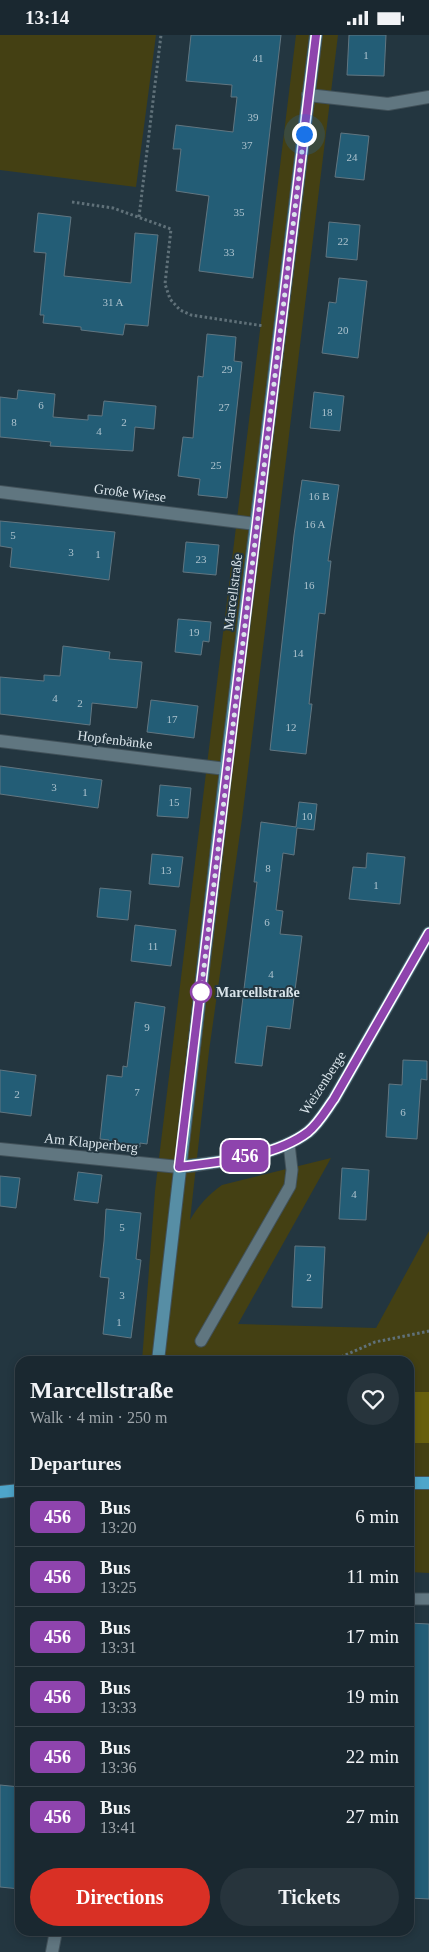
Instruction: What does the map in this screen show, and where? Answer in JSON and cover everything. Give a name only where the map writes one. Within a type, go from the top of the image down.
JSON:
[{"type":"main road","points":[[414,1483],[429,1483]]},
{"type":"main road","points":[[0,1493],[15,1491]]},
{"type":"street","name":"Marcellstraße","points":[[159,1356],[226,769],[316,35]]},
{"type":"street","points":[[308,95],[388,104],[429,97]]},
{"type":"street","name":"Große Wiese","points":[[0,492],[256,524]]},
{"type":"street","name":"Hopfenbänke","points":[[0,741],[226,769]]},
{"type":"street","name":"Weizenberge","points":[[179,1167],[216,1163],[260,1153],[289,1143],[308,1131],[321,1118],[334,1099],[429,933]]},
{"type":"street","name":"Am Klapperberg","points":[[0,1149],[179,1167]]},
{"type":"street","points":[[52,1952],[55,1936]]},
{"type":"lane","points":[[201,1341],[290,1186],[292,1170],[289,1143]]},
{"type":"lane","points":[[414,1599],[429,1599]]},
{"type":"path","points":[[139,217],[161,35]]},
{"type":"path","points":[[72,202],[113,208],[171,229],[165,284],[170,299],[180,310],[191,315],[279,329]]},
{"type":"path","points":[[343,1356],[375,1342],[429,1331]]},
{"type":"shaded area","points":[[0,35],[156,35],[136,187],[0,170]]},
{"type":"shaded area","points":[[296,35],[338,35],[242,819],[209,1051],[190,1220],[204,1201],[222,1185],[331,1158],[238,1324],[376,1328],[429,1231],[429,1392],[414,1392],[414,1356],[142,1356],[155,1191]]},
{"type":"shaded area","points":[[414,1392],[429,1392],[429,1443],[414,1443]]},
{"type":"shaded area","points":[[414,1443],[429,1443],[429,1573],[414,1572]]},
{"type":"building","points":[[191,35],[281,35],[253,278],[199,271],[209,196],[176,191],[181,149],[173,149],[176,125],[233,132],[237,97],[231,97],[232,85],[186,81]]},
{"type":"building","points":[[349,35],[386,35],[384,76],[347,75]]},
{"type":"building","points":[[341,133],[369,136],[364,180],[335,177]]},
{"type":"building","points":[[38,213],[71,217],[64,276],[131,283],[135,233],[158,235],[148,326],[125,324],[123,335],[81,330],[81,327],[43,323],[44,315],[40,315],[46,253],[34,252]]},
{"type":"building","points":[[329,222],[360,225],[357,260],[326,257]]},
{"type":"building","points":[[339,278],[367,281],[358,358],[322,353],[329,302],[336,303]]},
{"type":"building","points":[[207,334],[236,337],[234,361],[242,362],[227,498],[198,495],[200,479],[178,476],[183,437],[193,438],[198,376],[203,377]]},
{"type":"building","points":[[18,390],[55,394],[53,417],[88,420],[88,415],[102,416],[104,401],[156,406],[154,429],[135,427],[133,451],[50,446],[51,442],[0,437],[0,397],[17,399]]},
{"type":"building","points":[[314,392],[344,396],[340,431],[310,428]]},
{"type":"building","points":[[302,480],[339,485],[328,561],[331,561],[325,614],[319,613],[309,704],[312,704],[306,754],[270,750]]},
{"type":"building","points":[[0,521],[115,532],[109,580],[10,567],[12,548],[0,546]]},
{"type":"building","points":[[186,542],[219,545],[216,575],[183,572]]},
{"type":"building","points":[[178,619],[211,622],[209,642],[203,641],[201,655],[175,652]]},
{"type":"building","points":[[63,646],[110,652],[109,659],[142,662],[137,708],[92,703],[90,725],[0,714],[0,677],[44,681],[44,675],[60,676]]},
{"type":"building","points":[[151,700],[198,706],[194,738],[147,732]]},
{"type":"building","points":[[0,766],[102,780],[98,808],[0,794]]},
{"type":"building","points":[[160,785],[191,788],[188,818],[157,816]]},
{"type":"building","points":[[299,802],[317,804],[314,830],[297,828],[294,855],[283,853],[276,910],[283,911],[280,934],[302,936],[290,1029],[267,1026],[262,1066],[235,1063],[257,882],[254,882],[261,822],[296,827]]},
{"type":"building","points":[[367,853],[405,857],[400,904],[349,899],[353,867],[366,868]]},
{"type":"building","points":[[152,854],[183,857],[179,887],[149,884]]},
{"type":"building","points":[[100,888],[131,891],[128,920],[97,917]]},
{"type":"building","points":[[135,925],[176,930],[171,966],[131,961]]},
{"type":"building","points":[[135,1002],[165,1007],[147,1144],[140,1143],[140,1147],[109,1144],[109,1140],[100,1139],[107,1075],[122,1077],[123,1066],[127,1067]]},
{"type":"building","points":[[403,1060],[427,1061],[427,1080],[421,1079],[417,1139],[386,1137],[389,1084],[402,1085]]},
{"type":"building","points":[[0,1070],[36,1075],[31,1116],[0,1112]]},
{"type":"building","points":[[342,1168],[369,1170],[366,1220],[339,1219]]},
{"type":"building","points":[[78,1172],[102,1175],[98,1203],[74,1200]]},
{"type":"building","points":[[0,1176],[20,1178],[16,1208],[0,1206]]},
{"type":"building","points":[[106,1209],[141,1213],[136,1259],[141,1260],[131,1338],[103,1334],[109,1278],[100,1277]]},
{"type":"building","points":[[295,1246],[325,1247],[322,1308],[292,1307]]},
{"type":"building","points":[[414,1623],[429,1624],[429,1899],[414,1898]]},
{"type":"building","points":[[0,1785],[15,1786],[15,1888],[0,1887]]},
{"type":"bus line","name":"456","points":[[316,35],[179,1167],[216,1163],[260,1153],[289,1143],[308,1131],[321,1118],[334,1099],[429,933]]},
{"type":"place","name":"Marcellstraße","points":[[201,992]]},
{"type":"route","points":[[201,992],[226,769],[304,134]]}]
